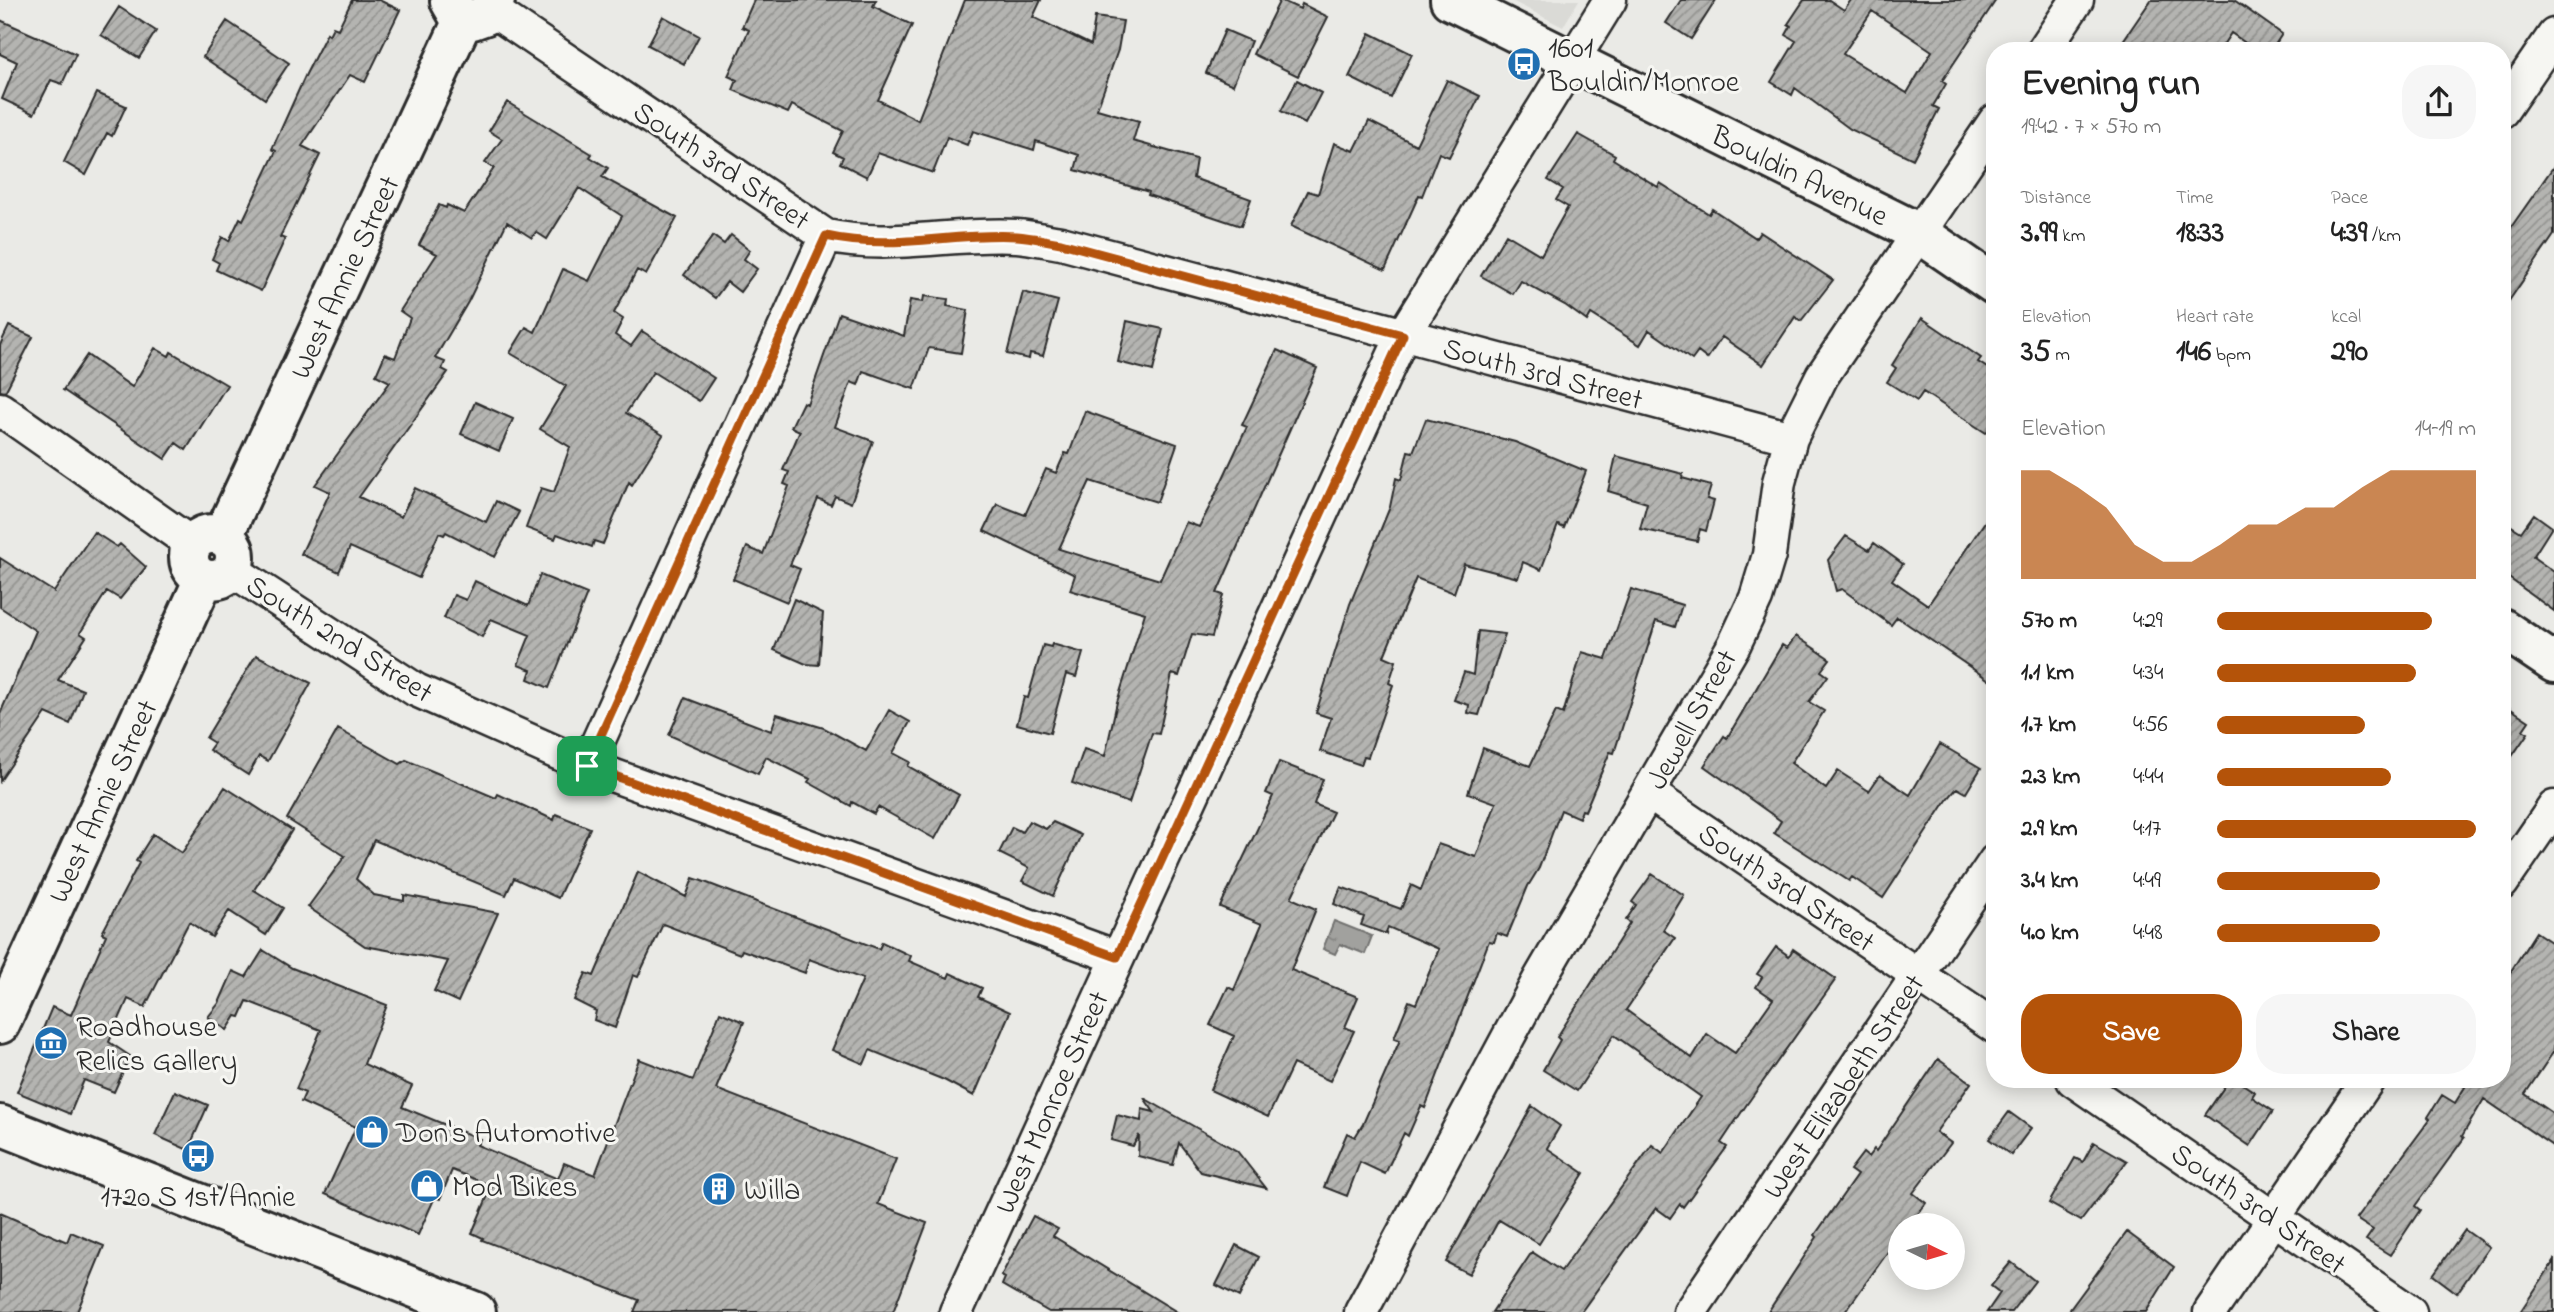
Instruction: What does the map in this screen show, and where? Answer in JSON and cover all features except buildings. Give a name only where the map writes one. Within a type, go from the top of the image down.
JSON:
[{"type":"street","name":"Bouldin Avenue","points":[[1450,0],[1919,233],[1986,279]]},
{"type":"street","name":"West Monroe Street","points":[[956,1312],[1403,335],[1610,0]]},
{"type":"street","points":[[2049,42],[2077,0]]},
{"type":"street","name":"South 3rd Street","points":[[475,7],[826,236],[852,242],[1017,236],[1061,243],[1791,438]]},
{"type":"street","name":"West Annie Street","points":[[0,1024],[213,557],[475,7]]},
{"type":"street","points":[[2511,98],[2554,35]]},
{"type":"street","name":"Jewell Street","points":[[1361,1312],[1540,978],[1650,794],[1734,645],[1755,598],[1769,555],[1779,482],[1791,438],[1822,376],[1986,134]]},
{"type":"street","points":[[587,766],[826,236]]},
{"type":"street","name":"South 2nd Street","points":[[0,410],[213,557],[416,690],[587,766],[1117,957]]},
{"type":"street","points":[[2511,634],[2554,663]]},
{"type":"street","name":"South 3rd Street","points":[[1650,794],[1986,1021]]},
{"type":"street","points":[[2511,870],[2554,807]]},
{"type":"street","name":"West Elizabeth Street","points":[[1690,1312],[1986,873]]},
{"type":"street","name":"South 3rd Street","points":[[2085,1088],[2410,1312]]},
{"type":"street","points":[[2210,1312],[2363,1088]]},
{"type":"street","points":[[0,1125],[475,1312]]},
{"type":"shaded area","points":[[1510,0],[1579,0],[1563,27]]},
{"type":"water","points":[[1334,921],[1372,936],[1365,954],[1340,944],[1335,954],[1323,949]]},
{"type":"place","name":"1601 Bouldin/Monroe","points":[[1524,64]]},
{"type":"place","name":"Roadhouse Relics Gallery","points":[[51,1043]]},
{"type":"place","name":"Don's Automotive","points":[[372,1132]]},
{"type":"place","name":"1720 S 1st/Annie","points":[[198,1156]]},
{"type":"place","name":"Mod Bikes","points":[[427,1186]]},
{"type":"place","name":"Willa","points":[[719,1189]]},
{"type":"route","points":[[826,236],[852,242],[933,242],[1017,236],[1061,243],[1403,335],[1117,957],[587,766],[826,236]]}]
